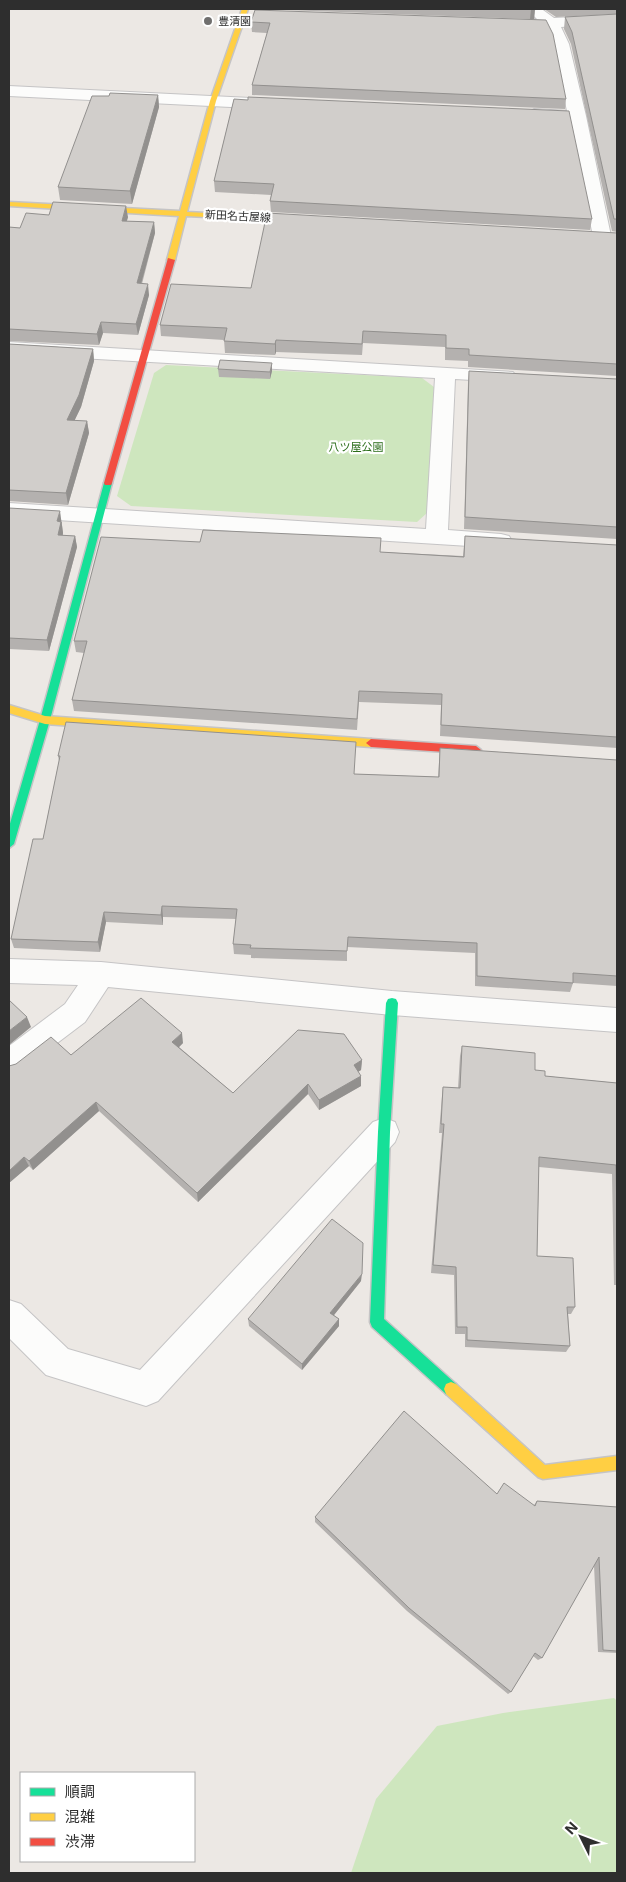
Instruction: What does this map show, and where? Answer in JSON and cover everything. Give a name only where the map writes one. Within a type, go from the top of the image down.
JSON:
[{"type":"street","points":[[533,9],[552,24],[561,44],[604,237]]},
{"type":"street","points":[[9,844],[45,720],[99,515],[184,213],[213,102],[244,12],[262,15]]},
{"type":"street","points":[[501,24],[552,24],[617,19]]},
{"type":"street","points":[[9,91],[292,105]]},
{"type":"street","points":[[518,114],[578,116]]},
{"type":"street","name":"新田名古屋線","points":[[9,204],[314,220]]},
{"type":"street","points":[[9,348],[521,377]]},
{"type":"street","points":[[437,537],[444,373]]},
{"type":"street","points":[[9,510],[522,542]]},
{"type":"street","points":[[9,709],[45,720],[489,751]]},
{"type":"street","points":[[9,971],[101,974],[392,1004],[617,1020]]},
{"type":"street","points":[[9,1063],[75,1013],[101,974]]},
{"type":"street","points":[[392,1004],[384,1132],[377,1322],[543,1472],[617,1463]]},
{"type":"street","points":[[9,1316],[58,1363],[146,1390],[384,1132]]},
{"type":"green space","name":"八ツ屋公園","points":[[166,365],[422,378],[434,387],[427,513],[417,522],[131,506],[117,496],[154,373]]},
{"type":"green space","points":[[614,1698],[617,1701],[617,1873],[351,1873],[376,1799],[437,1726],[503,1713]]},
{"type":"building","points":[[255,10],[546,20],[553,34],[566,99],[252,85],[270,23],[251,22]]},
{"type":"building","points":[[617,14],[617,219],[614,219],[572,32],[565,17]]},
{"type":"building","points":[[110,93],[158,95],[130,191],[58,187],[92,96],[109,96]]},
{"type":"building","points":[[248,97],[569,111],[592,219],[270,201],[274,184],[214,181],[234,99],[248,100]]},
{"type":"building","points":[[53,202],[126,206],[122,221],[154,222],[137,283],[148,284],[136,324],[101,322],[97,334],[9,329],[9,227],[20,228],[26,213],[49,215]]},
{"type":"building","points":[[267,213],[617,233],[617,364],[469,355],[469,349],[446,348],[446,335],[363,331],[362,344],[276,340],[275,344],[224,341],[227,328],[160,325],[171,284],[251,288]]},
{"type":"building","points":[[9,344],[93,349],[79,395],[67,420],[87,421],[66,493],[9,490]]},
{"type":"building","points":[[220,360],[272,363],[270,372],[218,369]]},
{"type":"building","points":[[469,371],[617,379],[617,527],[465,517]]},
{"type":"building","points":[[9,508],[60,511],[57,521],[61,522],[58,535],[75,536],[47,640],[9,638]]},
{"type":"building","points":[[203,530],[381,538],[380,552],[464,557],[465,536],[617,545],[617,737],[441,725],[442,694],[359,691],[357,719],[72,700],[87,641],[74,641],[101,537],[200,542]]},
{"type":"building","points":[[66,722],[356,742],[354,774],[439,777],[440,748],[617,760],[617,976],[573,973],[573,983],[477,976],[477,943],[348,937],[347,951],[250,948],[251,945],[233,944],[237,909],[162,906],[161,915],[104,912],[98,942],[11,939],[33,839],[43,839]]},
{"type":"building","points":[[141,998],[182,1033],[172,1042],[233,1093],[298,1030],[344,1034],[362,1060],[354,1065],[361,1076],[319,1100],[308,1084],[197,1193],[96,1102],[29,1161],[24,1157],[9,1171],[9,1066],[16,1064],[51,1037],[71,1055]]},
{"type":"building","points":[[9,1000],[27,1017],[9,1031]]},
{"type":"building","points":[[462,1046],[535,1053],[535,1070],[545,1071],[545,1076],[617,1083],[617,1220],[616,1165],[539,1157],[537,1256],[573,1258],[575,1307],[567,1307],[570,1346],[467,1340],[467,1327],[457,1327],[456,1267],[433,1265],[444,1124],[441,1124],[443,1087],[460,1088]]},
{"type":"building","points":[[332,1219],[363,1243],[362,1274],[330,1313],[339,1319],[302,1364],[248,1319]]},
{"type":"building","points":[[404,1411],[497,1494],[504,1483],[535,1506],[537,1501],[617,1507],[617,1651],[603,1650],[599,1557],[542,1658],[535,1653],[511,1692],[409,1608],[315,1517]]},
{"type":"traffic: fast","points":[[225,216],[304,220]]},
{"type":"traffic: fast","points":[[9,844],[45,720],[108,483]]},
{"type":"traffic: fast","points":[[392,1003],[384,1132],[377,1322],[451,1389]]},
{"type":"traffic: slow","points":[[171,260],[213,101],[245,9]]},
{"type":"traffic: slow","points":[[9,204],[225,216]]},
{"type":"traffic: slow","points":[[9,709],[45,720],[371,743]]},
{"type":"traffic: slow","points":[[451,1389],[543,1472],[617,1463]]},
{"type":"traffic: jam","points":[[108,483],[171,260]]},
{"type":"traffic: jam","points":[[371,743],[476,750]]},
{"type":"place","name":"豊清園","points":[[208,21]]}]
